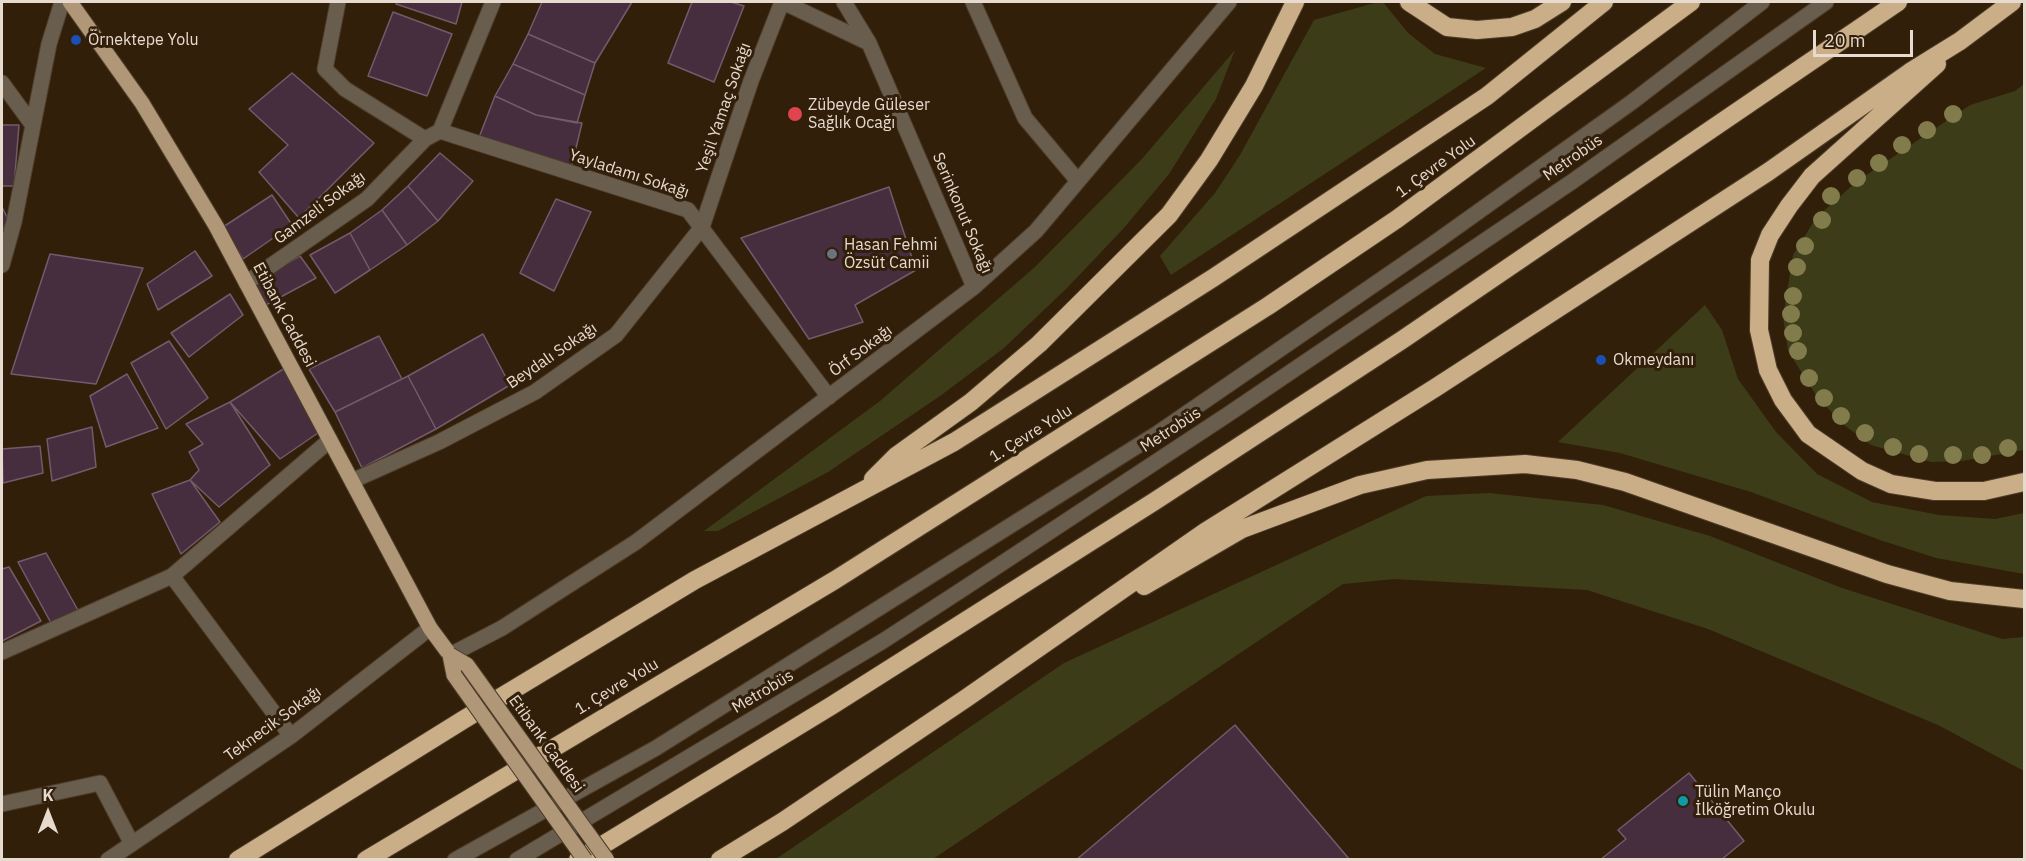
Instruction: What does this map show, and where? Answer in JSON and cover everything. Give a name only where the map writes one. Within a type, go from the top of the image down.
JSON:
[{"type":"highway","points":[[861,491],[896,456],[971,402],[1039,344],[1168,215],[1209,160],[1254,86],[1295,2]]},
{"type":"highway","points":[[1409,2],[1447,27],[1477,30],[1512,27],[1535,19],[1562,2]]},
{"type":"highway","points":[[238,860],[685,586],[954,442],[1213,278],[1487,96],[1604,2]]},
{"type":"highway","name":"1. Çevre Yolu","points":[[366,860],[835,580],[1268,306],[1397,219],[1691,2]]},
{"type":"highway","points":[[720,860],[792,815],[1076,623],[1132,580],[1205,532],[1435,388],[1768,172],[1910,72],[1960,41],[2012,2]]},
{"type":"highway","points":[[578,860],[841,700],[1155,501],[1402,339],[1892,6]]},
{"type":"highway","points":[[1960,41],[1908,92],[1812,176],[1789,206],[1770,235],[1760,260],[1759,330],[1768,370],[1783,400],[1808,434],[1862,471],[1891,484],[1935,491],[1984,491],[2025,482]]},
{"type":"highway","points":[[1076,623],[1242,529],[1295,507],[1360,485],[1427,470],[1484,465],[1525,464],[1577,470],[1625,482],[1887,574],[1950,591],[2004,599],[2025,599]]},
{"type":"main road","name":"Etibank Caddesi","points":[[70,2],[142,103],[216,226],[430,627],[450,655],[466,665],[607,860]]},
{"type":"main road","name":"Etibank Caddesi","points":[[450,655],[454,675],[585,860]]},
{"type":"street","points":[[2,265],[14,222],[49,44],[62,2]]},
{"type":"street","points":[[338,2],[325,69],[345,88],[425,139]]},
{"type":"street","points":[[440,131],[493,2]]},
{"type":"street","points":[[782,2],[869,43]]},
{"type":"street","name":"Yeşil Yamaç Sokağı","points":[[702,227],[751,81],[782,2]]},
{"type":"street","points":[[844,2],[869,43]]},
{"type":"street","points":[[973,2],[1025,118],[1078,181]]},
{"type":"street","name":"Örf Sokağı","points":[[450,655],[502,628],[636,542],[974,287],[1036,231],[1229,2]]},
{"type":"street","name":"Metrobüs","points":[[455,860],[656,748],[1158,433],[1424,251],[1632,102],[1762,2]]},
{"type":"street","name":"Metrobüs","points":[[517,860],[883,641],[966,587],[1230,413],[1573,181],[1826,2]]},
{"type":"street","name":"Serinkonut Sokağı","points":[[869,43],[974,287]]},
{"type":"street","points":[[2,83],[32,124]]},
{"type":"street","name":"Gamzeli Sokağı","points":[[246,283],[368,199],[425,139],[440,131]]},
{"type":"street","name":"Yayladamı Sokağı","points":[[440,131],[688,210],[830,397]]},
{"type":"street","name":"Beydalı Sokağı","points":[[352,481],[439,442],[535,392],[607,341],[631,317],[702,227]]},
{"type":"street","points":[[2,652],[172,576],[330,440]]},
{"type":"street","points":[[172,576],[291,736]]},
{"type":"street","name":"Teknecik Sokağı","points":[[108,860],[291,736],[430,627]]},
{"type":"street","points":[[2,804],[100,783],[132,844]]},
{"type":"shaded area","points":[[1383,2],[1408,33],[1435,54],[1486,68],[1171,275],[1160,256],[1215,193],[1240,155],[1314,20]]},
{"type":"shaded area","points":[[1235,50],[1216,99],[1169,174],[1123,229],[1067,288],[1004,348],[940,396],[828,472],[718,531],[704,531],[880,401],[1035,267],[1141,160]]},
{"type":"shaded area","points":[[2024,84],[2024,450],[1962,461],[1931,462],[1871,445],[1844,425],[1818,398],[1788,351],[1783,317],[1793,255],[1816,218],[1856,182],[1970,105],[2015,91]]},
{"type":"shaded area","points":[[1705,305],[1722,330],[1738,379],[1776,432],[1817,474],[1872,502],[1939,515],[1995,519],[2024,513],[2024,574],[1936,558],[1880,540],[1751,492],[1620,453],[1558,442]]},
{"type":"shaded area","points":[[1489,493],[1603,505],[1710,536],[1842,588],[2002,639],[2024,637],[2024,771],[1938,725],[1708,629],[1587,590],[1395,579],[1343,584],[933,859],[776,859],[1064,663],[1426,496]]},
{"type":"building","points":[[397,2],[462,2],[456,24],[396,4]]},
{"type":"building","points":[[542,2],[632,2],[595,63],[528,34]]},
{"type":"building","points":[[692,2],[731,2],[744,6],[714,82],[668,63]]},
{"type":"building","points":[[393,12],[452,34],[427,96],[368,76]]},
{"type":"building","points":[[528,34],[595,63],[585,95],[513,64]]},
{"type":"building","points":[[513,64],[585,95],[577,123],[536,115],[495,96]]},
{"type":"building","points":[[292,73],[374,143],[299,218],[259,172],[288,145],[249,109]]},
{"type":"building","points":[[495,96],[536,115],[582,123],[570,173],[478,140]]},
{"type":"building","points":[[2,125],[19,125],[14,186],[2,186]]},
{"type":"building","points":[[440,153],[473,181],[438,221],[408,186]]},
{"type":"building","points":[[408,186],[438,221],[407,245],[382,210]]},
{"type":"building","name":"Hasan Fehmi Özsüt Camii","points":[[889,187],[916,270],[855,305],[863,322],[809,339],[741,238]]},
{"type":"building","points":[[272,195],[292,225],[243,259],[223,227]]},
{"type":"building","points":[[556,199],[591,212],[554,291],[520,273]]},
{"type":"building","points":[[2,207],[8,219],[2,232]]},
{"type":"building","points":[[382,210],[407,245],[370,270],[350,233]]},
{"type":"building","points":[[350,233],[370,270],[335,293],[310,255]]},
{"type":"building","points":[[195,251],[212,276],[158,310],[147,284]]},
{"type":"building","points":[[50,254],[143,268],[96,384],[11,374]]},
{"type":"building","points":[[300,256],[316,278],[264,306],[253,283]]},
{"type":"building","points":[[230,294],[243,315],[189,357],[171,333]]},
{"type":"building","points":[[483,334],[510,385],[436,429],[408,376]]},
{"type":"building","points":[[379,336],[402,379],[335,412],[309,369]]},
{"type":"building","points":[[169,341],[208,398],[166,429],[131,363]]},
{"type":"building","points":[[285,368],[318,433],[280,459],[230,402]]},
{"type":"building","points":[[127,374],[158,428],[106,447],[90,396]]},
{"type":"building","points":[[408,376],[436,429],[362,468],[335,412]]},
{"type":"building","points":[[230,402],[270,465],[219,507],[190,480],[199,470],[189,452],[203,444],[186,424]]},
{"type":"building","points":[[92,427],[96,467],[52,481],[47,439]]},
{"type":"building","points":[[40,446],[43,473],[3,483],[2,449]]},
{"type":"building","points":[[190,480],[220,522],[181,554],[152,494]]},
{"type":"building","points":[[46,553],[79,612],[51,623],[18,562]]},
{"type":"building","points":[[9,567],[41,621],[2,641],[2,569]]},
{"type":"building","points":[[1235,725],[1350,860],[1076,860]]},
{"type":"building","name":"Tülin Manço İlköğretim Okulu","points":[[1689,773],[1744,841],[1721,860],[1600,860],[1626,839],[1618,830]]},
{"type":"place","name":"Örnektepe Yolu","points":[[76,40]]},
{"type":"place","name":"Zübeyde Güleser Sağlık Ocağı","points":[[795,114]]},
{"type":"place","name":"Hasan Fehmi Özsüt Camii","points":[[832,254]]},
{"type":"place","name":"Okmeydanı","points":[[1601,360]]},
{"type":"place","name":"Tülin Manço İlköğretim Okulu","points":[[1683,801]]}]
